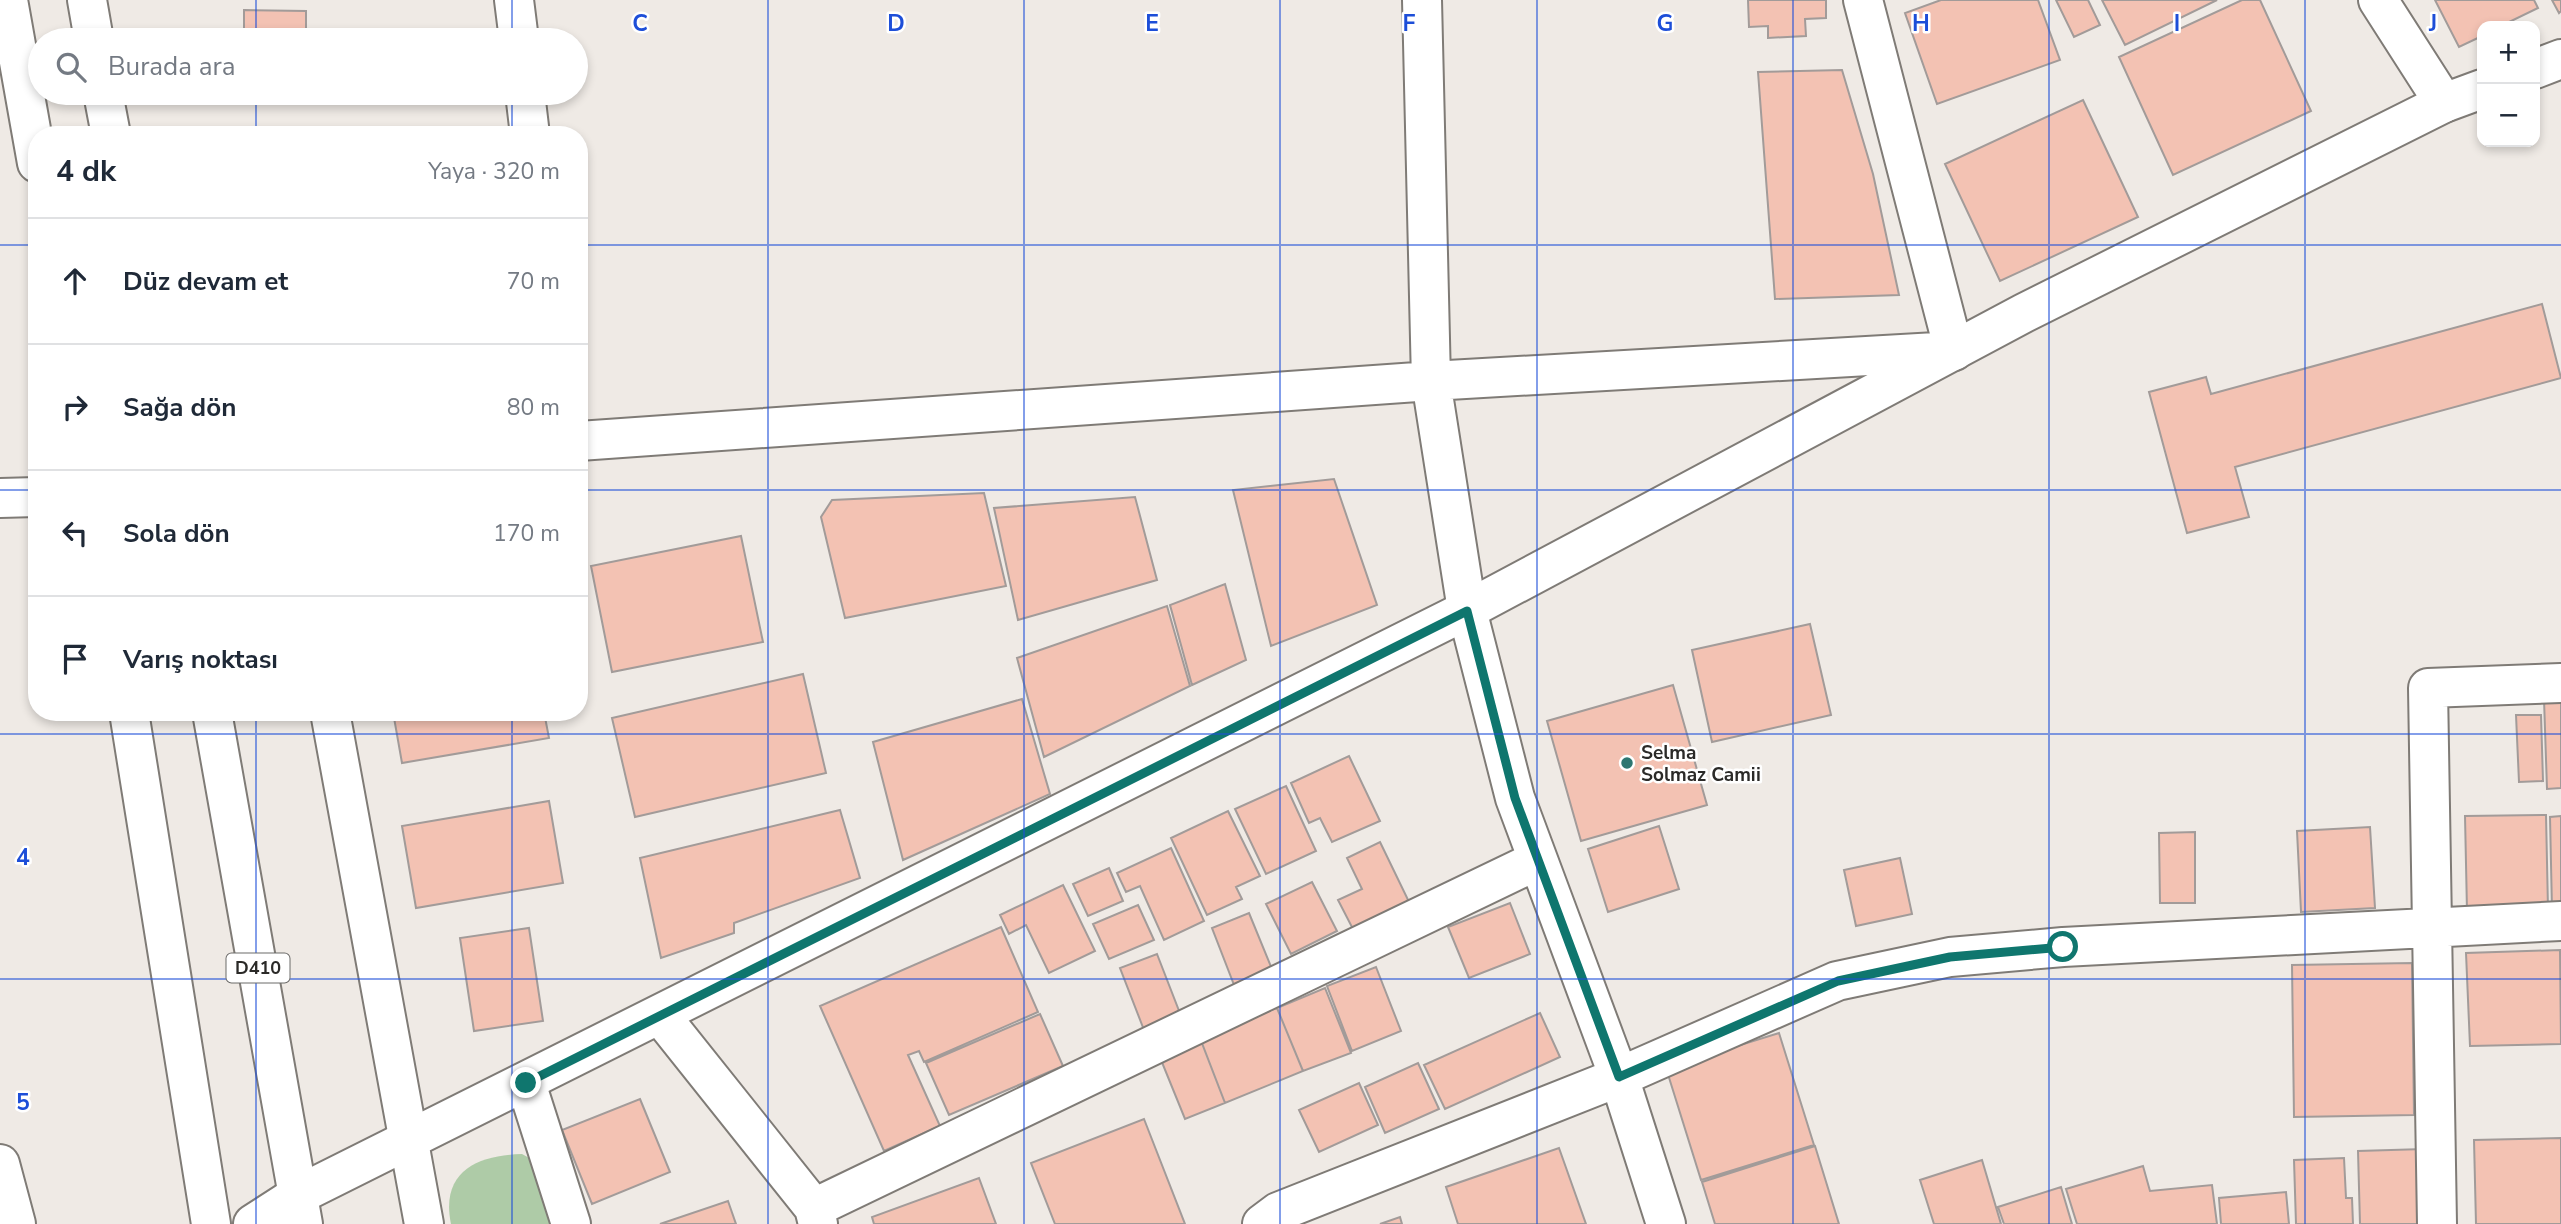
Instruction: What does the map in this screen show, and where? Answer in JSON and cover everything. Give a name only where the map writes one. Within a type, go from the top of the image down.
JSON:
[{"type":"main road","points":[[8,0],[30,126]]},
{"type":"main road","points":[[87,0],[92,28]]},
{"type":"main road","points":[[514,0],[518,28]]},
{"type":"main road","points":[[1422,0],[1431,381],[1467,611],[1515,798],[1619,1077],[1666,1224]]},
{"type":"main road","points":[[1863,0],[1954,351]]},
{"type":"main road","points":[[2378,0],[2444,103]]},
{"type":"main road","points":[[2540,67],[2561,59]]},
{"type":"main road","points":[[253,1224],[300,1210],[409,1140],[1467,611],[2036,306],[2444,103],[2477,91]]},
{"type":"main road","points":[[105,105],[109,126]]},
{"type":"main road","points":[[526,105],[529,126]]},
{"type":"main road","points":[[588,441],[1431,381],[1954,351]]},
{"type":"main road","points":[[0,498],[28,497]]},
{"type":"main road","points":[[2437,1224],[2428,688],[2561,682]]},
{"type":"main road","points":[[130,721],[211,1224]]},
{"type":"main road","name":"D410","points":[[214,721],[300,1210]]},
{"type":"main road","points":[[332,721],[424,1224]]},
{"type":"main road","points":[[660,1015],[816,1216],[1538,860]]},
{"type":"main road","points":[[1262,1224],[1278,1212],[1619,1077],[1838,981],[1950,957],[2063,947],[2561,921]]},
{"type":"main road","points":[[526,1083],[571,1224]]},
{"type":"main road","points":[[0,1170],[16,1224]]},
{"type":"green space","points":[[522,1154],[531,1159],[551,1224],[451,1224],[451,1191],[466,1170],[491,1158]]},
{"type":"building","points":[[1748,0],[1826,0],[1826,18],[1805,19],[1806,36],[1768,38],[1768,26],[1749,27]]},
{"type":"building","points":[[1941,0],[2038,0],[2060,60],[1937,104],[1905,13]]},
{"type":"building","points":[[2056,0],[2088,0],[2100,25],[2074,37]]},
{"type":"building","points":[[2102,0],[2217,0],[2125,45]]},
{"type":"building","points":[[2242,0],[2260,0],[2311,111],[2173,175],[2119,57]]},
{"type":"building","points":[[2435,0],[2534,0],[2538,8],[2511,21],[2477,21],[2477,38],[2459,47]]},
{"type":"building","points":[[2552,0],[2561,0],[2559,13]]},
{"type":"building","points":[[244,10],[306,11],[306,28],[244,28]]},
{"type":"building","points":[[1842,70],[1873,174],[1899,295],[1775,299],[1758,72]]},
{"type":"building","points":[[2083,100],[2138,217],[2000,281],[1945,164]]},
{"type":"building","points":[[2542,304],[2561,378],[2235,467],[2249,517],[2187,533],[2149,392],[2206,377],[2211,394]]},
{"type":"building","points":[[1334,479],[1377,605],[1271,646],[1233,490]]},
{"type":"building","points":[[984,493],[1006,586],[845,618],[821,517],[832,500]]},
{"type":"building","points":[[1135,497],[1157,580],[1018,620],[994,508]]},
{"type":"building","points":[[741,536],[763,642],[612,672],[591,566]]},
{"type":"building","points":[[1225,584],[1246,660],[1192,685],[1170,605]]},
{"type":"building","points":[[1167,606],[1190,686],[1044,757],[1017,658]]},
{"type":"building","points":[[1810,624],[1831,715],[1712,742],[1692,650]]},
{"type":"building","points":[[803,674],[826,773],[635,817],[612,718]]},
{"type":"building","name":"Selma Solmaz Camii","points":[[1673,685],[1707,805],[1581,841],[1547,721]]},
{"type":"building","points":[[1022,699],[1050,794],[903,860],[873,742]]},
{"type":"building","points":[[2544,699],[2561,699],[2561,788],[2547,789]]},
{"type":"building","points":[[2516,715],[2541,715],[2543,781],[2519,782]]},
{"type":"building","points":[[395,721],[546,721],[549,738],[402,763]]},
{"type":"building","points":[[1349,756],[1380,821],[1332,842],[1320,818],[1309,823],[1291,783]]},
{"type":"building","points":[[1286,786],[1316,851],[1266,874],[1235,809]]},
{"type":"building","points":[[549,801],[563,883],[416,908],[402,826]]},
{"type":"building","points":[[840,810],[860,878],[734,923],[734,933],[661,958],[640,858]]},
{"type":"building","points":[[1228,811],[1260,876],[1236,887],[1242,899],[1207,915],[1171,838]]},
{"type":"building","points":[[2546,815],[2548,909],[2467,911],[2465,816]]},
{"type":"building","points":[[2561,816],[2561,909],[2552,910],[2550,817]]},
{"type":"building","points":[[1659,826],[1679,889],[1608,912],[1588,849]]},
{"type":"building","points":[[2370,827],[2375,908],[2301,912],[2297,831]]},
{"type":"building","points":[[2195,832],[2195,903],[2160,903],[2159,833]]},
{"type":"building","points":[[1380,842],[1411,906],[1355,933],[1338,900],[1362,889],[1347,858]]},
{"type":"building","points":[[1171,848],[1204,921],[1164,940],[1140,886],[1126,892],[1117,873]]},
{"type":"building","points":[[1900,858],[1912,914],[1856,926],[1844,870]]},
{"type":"building","points":[[1109,868],[1123,901],[1088,916],[1073,884]]},
{"type":"building","points":[[1312,882],[1337,931],[1291,954],[1266,904]]},
{"type":"building","points":[[1063,885],[1095,951],[1049,973],[1026,925],[1009,934],[1000,915]]},
{"type":"building","points":[[1510,903],[1530,954],[1469,978],[1448,927]]},
{"type":"building","points":[[1138,905],[1154,940],[1109,959],[1093,924]]},
{"type":"building","points":[[1249,913],[1274,974],[1236,990],[1212,928]]},
{"type":"building","points":[[1001,927],[1038,1012],[924,1062],[919,1051],[908,1055],[940,1126],[884,1151],[820,1006]]},
{"type":"building","points":[[529,928],[543,1021],[474,1031],[460,938]]},
{"type":"building","points":[[2560,950],[2561,1044],[2470,1046],[2466,953]]},
{"type":"building","points":[[1157,954],[1181,1016],[1144,1030],[1120,968]]},
{"type":"building","points":[[2412,963],[2414,1115],[2294,1117],[2292,965]]},
{"type":"building","points":[[1376,967],[1401,1031],[1352,1051],[1327,986]]},
{"type":"building","points":[[1325,988],[1351,1053],[1303,1071],[1277,1008]]},
{"type":"building","points":[[1277,1008],[1303,1071],[1225,1103],[1200,1038]]},
{"type":"building","points":[[1540,1013],[1560,1057],[1445,1109],[1424,1065]]},
{"type":"building","points":[[1040,1014],[1063,1066],[949,1115],[926,1063]]},
{"type":"building","points":[[1779,1033],[1814,1145],[1701,1180],[1666,1068]]},
{"type":"building","points":[[1200,1038],[1225,1103],[1185,1119],[1159,1055]]},
{"type":"building","points":[[1418,1063],[1439,1109],[1385,1133],[1365,1087]]},
{"type":"building","points":[[1359,1083],[1378,1125],[1319,1152],[1299,1110]]},
{"type":"building","points":[[640,1099],[670,1172],[592,1204],[562,1130]]},
{"type":"building","points":[[1144,1119],[1185,1224],[1055,1224],[1031,1163]]},
{"type":"building","points":[[2561,1138],[2561,1224],[2476,1224],[2474,1140]]},
{"type":"building","points":[[1815,1146],[1839,1224],[1715,1224],[1702,1182]]},
{"type":"building","points":[[1559,1148],[1586,1224],[1458,1224],[1446,1187]]},
{"type":"building","points":[[2424,1149],[2426,1224],[2360,1224],[2358,1151]]},
{"type":"building","points":[[2344,1158],[2346,1198],[2352,1198],[2353,1224],[2296,1224],[2294,1160]]},
{"type":"building","points":[[1982,1160],[2001,1224],[1934,1224],[1920,1180]]},
{"type":"building","points":[[2143,1166],[2150,1191],[2212,1185],[2217,1224],[2077,1224],[2066,1189]]},
{"type":"building","points":[[979,1178],[996,1224],[874,1224],[872,1217]]},
{"type":"building","points":[[2061,1187],[2072,1224],[2004,1224],[1998,1207]]},
{"type":"building","points":[[2286,1192],[2289,1224],[2221,1224],[2219,1198]]},
{"type":"building","points":[[728,1201],[736,1224],[660,1224]]},
{"type":"building","points":[[1400,1217],[1402,1224],[1380,1224]]},
{"type":"place","name":"Selma Solmaz Camii","points":[[1627,763]]},
{"type":"route","points":[[526,1083],[1467,611],[1515,798],[1619,1077],[1838,981],[1950,957],[2063,947]]}]
